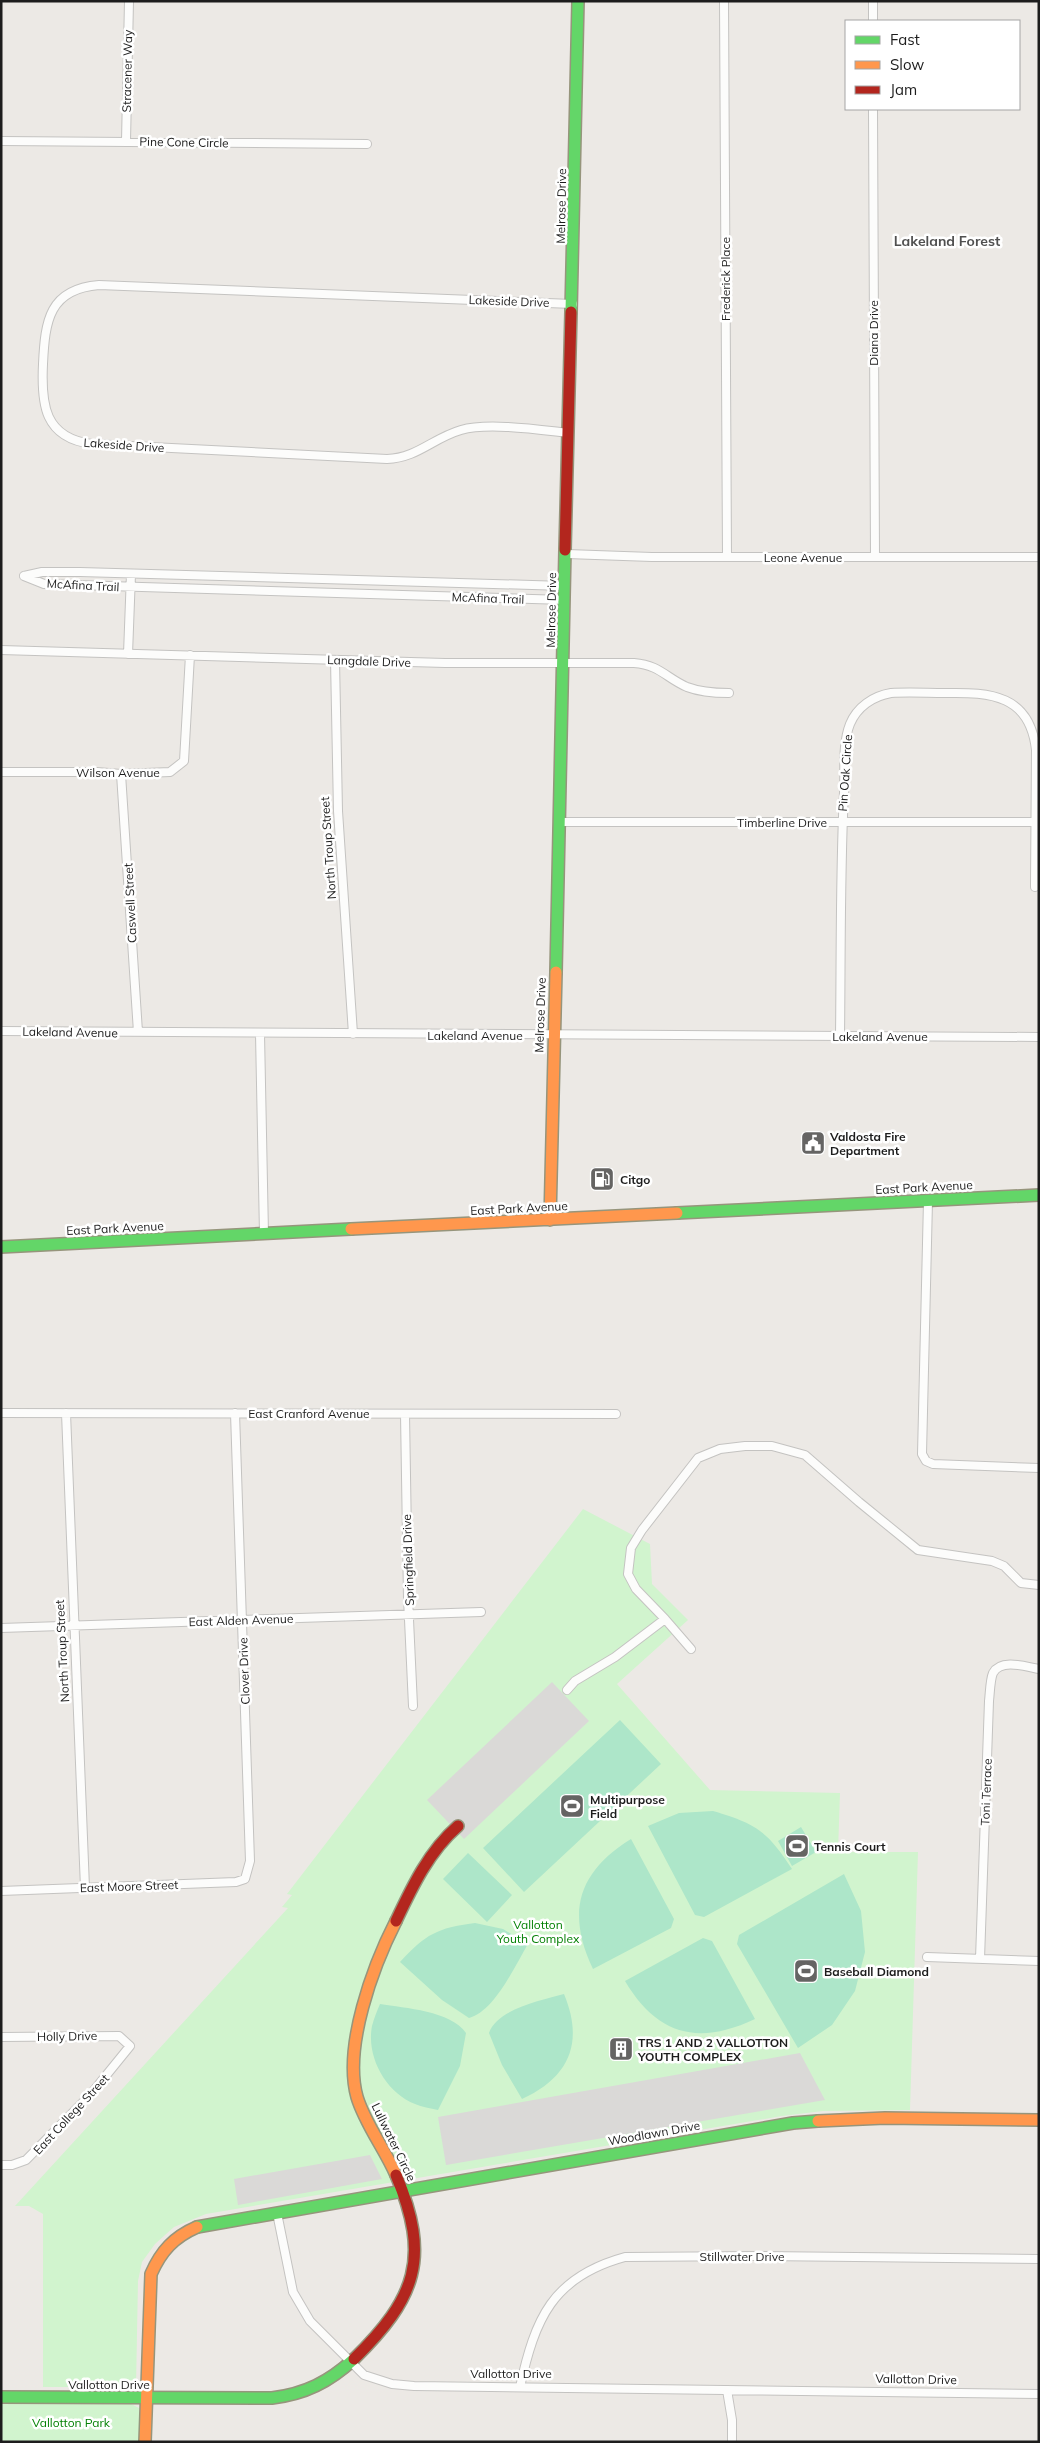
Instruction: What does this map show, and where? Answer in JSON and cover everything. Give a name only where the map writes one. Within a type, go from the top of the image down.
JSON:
[{"type":"street","name":"Stracener Way","points":[[126,141],[129,1]]},
{"type":"street","name":"Melrose Drive","points":[[550,1220],[573,304],[578,1]]},
{"type":"street","name":"Frederick Place","points":[[724,1],[727,557]]},
{"type":"street","points":[[873,1],[873,20]]},
{"type":"street","name":"Diana Drive","points":[[873,110],[875,557]]},
{"type":"street","name":"Pine Cone Circle","points":[[1,141],[367,144]]},
{"type":"street","name":"Lakeside Drive","points":[[569,433],[472,428],[449,434],[408,457],[387,459],[92,444],[72,439],[57,427],[45,408],[42,387],[45,330],[48,320],[58,302],[70,292],[83,286],[99,285],[573,304]]},
{"type":"street","name":"Leone Avenue","points":[[567,554],[727,557],[1039,557]]},
{"type":"street","name":"McAfina Trail","points":[[565,586],[80,572],[42,572],[24,576],[44,584],[80,586],[565,600]]},
{"type":"street","points":[[80,572],[80,586]]},
{"type":"street","points":[[128,654],[131,574]]},
{"type":"street","points":[[173,575],[173,588]]},
{"type":"street","points":[[280,578],[280,592]]},
{"type":"street","points":[[334,593],[335,580]]},
{"type":"street","points":[[389,595],[390,581]]},
{"type":"street","points":[[443,596],[444,583]]},
{"type":"street","points":[[498,585],[498,598]]},
{"type":"street","name":"Langdale Drive","points":[[1,650],[509,664],[564,662],[644,664],[662,670],[685,686],[699,691],[729,693]]},
{"type":"street","name":"Wilson Avenue","points":[[1,772],[96,772],[121,774],[170,772],[184,761],[190,655]]},
{"type":"street","name":"North Troup Street","points":[[335,660],[338,811],[349,951],[352,1034]]},
{"type":"street","name":"Pin Oak Circle","points":[[840,1036],[842,822],[847,733],[860,709],[873,699],[891,693],[974,693],[1000,697],[1017,707],[1032,729],[1036,750],[1035,887]]},
{"type":"street","name":"Caswell Street","points":[[121,774],[138,1032]]},
{"type":"street","name":"Timberline Drive","points":[[559,822],[1035,822]]},
{"type":"street","name":"Lakeland Avenue","points":[[1,1031],[260,1034],[1039,1037]]},
{"type":"street","points":[[260,1034],[264,1234]]},
{"type":"street","name":"East Park Avenue","points":[[1,1247],[1039,1196]]},
{"type":"street","points":[[928,1201],[922,1454],[926,1461],[933,1464],[1039,1468]]},
{"type":"street","name":"East Cranford Avenue","points":[[1,1413],[616,1414]]},
{"type":"street","name":"North Troup Street","points":[[66,1413],[85,1888]]},
{"type":"street","name":"Clover Drive","points":[[235,1413],[250,1868]]},
{"type":"street","name":"Springfield Drive","points":[[405,1414],[412,1706]]},
{"type":"street","points":[[691,1649],[636,1589],[628,1574],[631,1548],[642,1530],[698,1458],[720,1449],[745,1446],[772,1446],[805,1455],[918,1550],[992,1561],[1004,1566],[1020,1583],[1039,1586]]},
{"type":"street","name":"East Alden Avenue","points":[[1,1628],[481,1612]]},
{"type":"street","points":[[567,1690],[575,1681],[615,1657],[665,1619]]},
{"type":"street","name":"Toni Terrace","points":[[980,1959],[989,1701],[993,1674],[998,1668],[1008,1665],[1039,1669]]},
{"type":"street","name":"Lullwater Circle","points":[[351,2362],[403,2302],[412,2283],[416,2267],[415,2247],[403,2190],[357,2097],[354,2069],[362,2007],[372,1972],[393,1923],[435,1849],[458,1826]]},
{"type":"street","name":"East Moore Street","points":[[1,1891],[236,1882],[245,1879],[250,1868]]},
{"type":"street","points":[[927,1957],[1039,1961]]},
{"type":"street","name":"Holly Drive","points":[[1,2037],[119,2036],[130,2046]]},
{"type":"street","name":"East College Street","points":[[1,2166],[12,2165],[26,2160],[92,2094],[130,2046]]},
{"type":"street","name":"Woodlawn Drive","points":[[277,2213],[816,2120],[1039,2120]]},
{"type":"street","points":[[145,2442],[152,2274],[163,2250],[178,2236],[198,2227],[277,2213],[289,2278],[298,2303],[317,2330],[351,2362]]},
{"type":"street","name":"Stillwater Drive","points":[[520,2387],[534,2334],[554,2300],[582,2274],[606,2262],[625,2257],[758,2256],[1039,2259]]},
{"type":"street","name":"Vallotton Drive","points":[[1,2397],[282,2398],[303,2394],[320,2386],[334,2378],[351,2362],[364,2375],[399,2385],[1039,2394]]},
{"type":"street","points":[[727,2390],[732,2420],[732,2442]]},
{"type":"green space","name":"Vallotton Youth Complex","points":[[583,1509],[650,1544],[652,1584],[688,1620],[617,1684],[710,1790],[840,1793],[838,1852],[918,1852],[910,2110],[823,2111],[782,2116],[206,2214],[174,2227],[155,2244],[142,2262],[138,2281],[136,2387],[43,2387],[43,2214],[29,2206],[15,2206],[288,1908],[282,1907],[292,1895],[287,1894]]},
{"type":"green space","name":"Multipurpose Field","points":[[620,1720],[661,1764],[524,1892],[483,1848]]},
{"type":"green space","points":[[713,1811],[740,1820],[760,1831],[768,1837],[792,1869],[704,1917],[695,1915],[648,1826],[679,1813]]},
{"type":"green space","name":"Tennis Court","points":[[801,1827],[816,1852],[792,1866],[778,1841]]},
{"type":"green space","points":[[631,1839],[674,1919],[671,1928],[593,1969],[580,1929],[579,1912],[582,1895],[599,1865]]},
{"type":"green space","points":[[468,1853],[512,1895],[487,1922],[443,1879]]},
{"type":"green space","name":"Baseball Diamond","points":[[844,1874],[861,1911],[865,1952],[855,1991],[832,2025],[798,2048],[737,1944],[739,1935]]},
{"type":"green space","points":[[475,1923],[503,1929],[528,1944],[495,1998],[478,2014],[469,2018],[442,2000],[400,1962],[417,1945],[433,1934],[451,1927]]},
{"type":"green space","points":[[703,1938],[712,1941],[755,2019],[715,2032],[697,2033],[681,2030],[665,2024],[651,2014],[637,1999],[625,1981]]},
{"type":"green space","points":[[564,1994],[573,2028],[572,2043],[568,2056],[562,2069],[552,2080],[522,2099],[502,2065],[489,2033],[501,2018],[510,2012]]},
{"type":"green space","points":[[380,2004],[439,2015],[459,2026],[466,2033],[460,2066],[438,2110],[418,2105],[405,2099],[395,2092],[380,2072],[372,2050],[371,2038],[372,2026]]},
{"type":"green space","name":"Vallotton Park","points":[[1,2402],[127,2402],[139,2408],[139,2442],[1,2442]]},
{"type":"shaded area","points":[[552,1682],[589,1721],[464,1839],[427,1800]]},
{"type":"shaded area","points":[[800,2053],[825,2100],[446,2165],[438,2117]]},
{"type":"shaded area","points":[[370,2155],[382,2179],[238,2205],[234,2179]]},
{"type":"traffic: fast","points":[[571,312],[578,1]]},
{"type":"traffic: fast","points":[[556,972],[565,550]]},
{"type":"traffic: fast","points":[[677,1213],[1039,1195]]},
{"type":"traffic: fast","points":[[1,1247],[351,1229]]},
{"type":"traffic: fast","points":[[197,2227],[793,2123],[818,2121]]},
{"type":"traffic: fast","points":[[1,2397],[272,2398],[316,2386],[354,2359]]},
{"type":"traffic: slow","points":[[550,1220],[556,972]]},
{"type":"traffic: slow","points":[[351,1229],[677,1213]]},
{"type":"traffic: slow","points":[[396,1921],[378,1960],[370,1983],[357,2031],[354,2055],[354,2077],[357,2097],[370,2127],[396,2175]]},
{"type":"traffic: slow","points":[[818,2121],[885,2118],[1039,2120]]},
{"type":"traffic: slow","points":[[145,2442],[151,2274],[159,2258],[169,2246],[182,2235],[197,2227]]},
{"type":"traffic: jam","points":[[565,550],[571,312]]},
{"type":"traffic: jam","points":[[396,1921],[430,1858],[458,1826]]},
{"type":"traffic: jam","points":[[354,2359],[392,2316],[404,2296],[411,2275],[414,2254],[413,2230],[407,2204],[396,2175]]},
{"type":"place","name":"Valdosta Fire Department","points":[[813,1143]]},
{"type":"place","name":"Citgo","points":[[602,1179]]},
{"type":"place","name":"Multipurpose Field","points":[[572,1806]]},
{"type":"place","name":"Tennis Court","points":[[797,1846]]},
{"type":"place","name":"Baseball Diamond","points":[[806,1971]]},
{"type":"place","name":"TRS 1 AND 2 VALLOTTON YOUTH COMPLEX","points":[[621,2049]]},
{"type":"district","name":"Lakeland Forest","points":[[947,241]]}]
